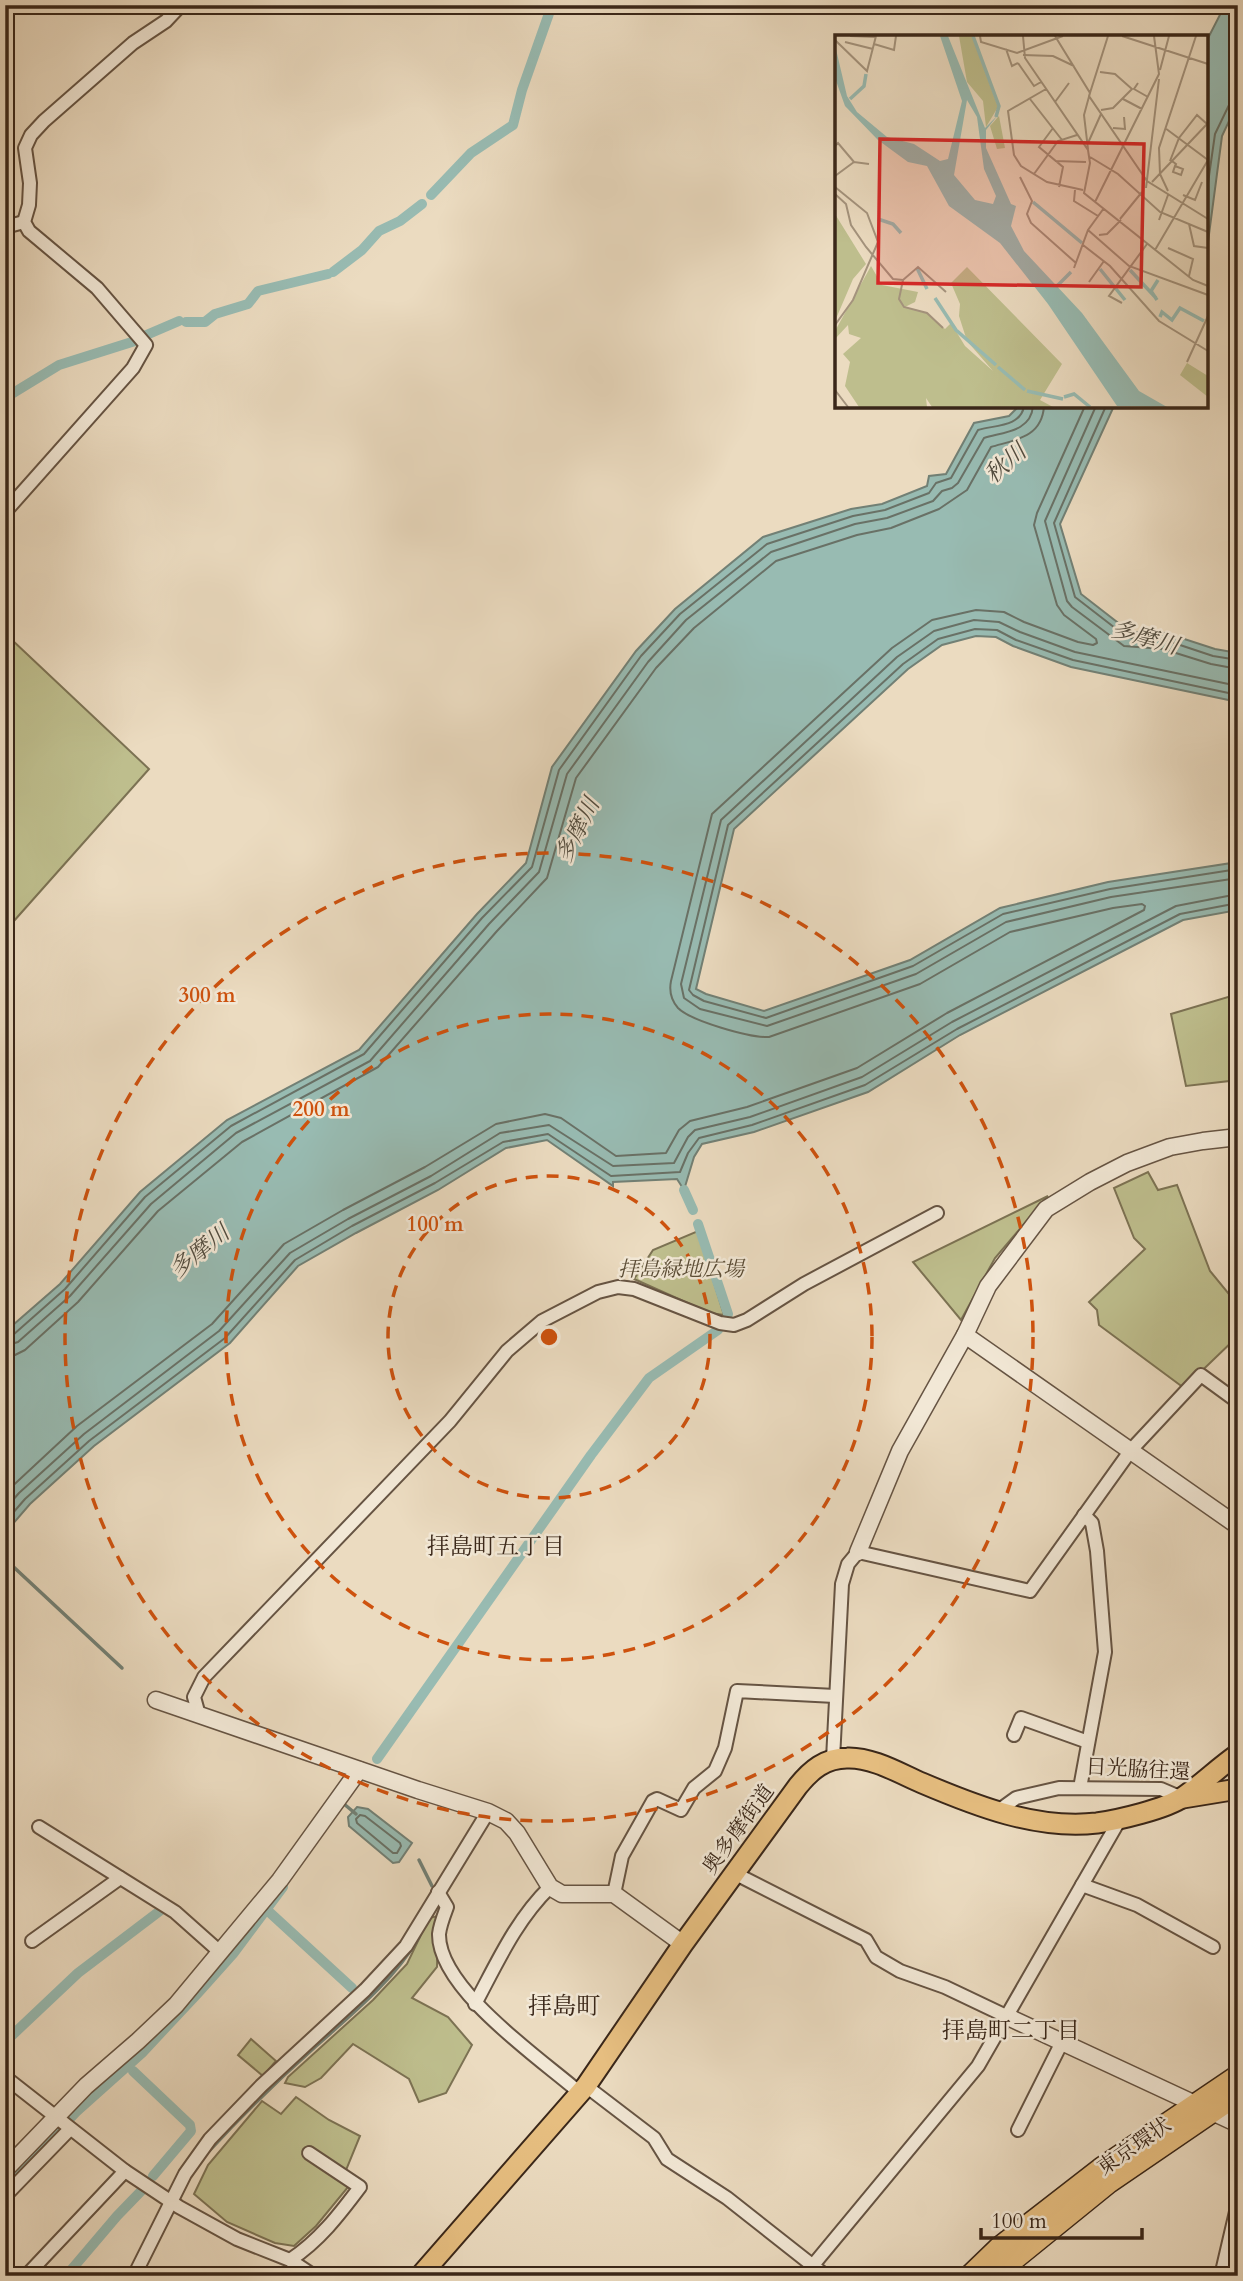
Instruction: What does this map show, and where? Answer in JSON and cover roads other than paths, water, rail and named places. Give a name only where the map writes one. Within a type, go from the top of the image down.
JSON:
[{"type":"highway","name":"東京環状","points":[[993,2276],[1203,2108],[1238,2076]]},
{"type":"highway","name":"東京環状","points":[[970,2276],[999,2248],[1058,2202],[1203,2108],[1238,2094]]},
{"type":"main road","points":[[833,1759],[865,1760],[954,1797],[998,1811],[1023,1818],[1072,1824],[1120,1819],[1182,1798],[1238,1754]]},
{"type":"main road","name":"奥多摩街道","points":[[420,2276],[583,2089],[683,1944],[808,1773],[833,1759]]},
{"type":"main road","name":"日光脇往還","points":[[1182,1798],[1233,1794]]},
{"type":"street","points":[[5,512],[133,368],[146,345],[97,288],[29,231],[24,222],[29,205],[30,183],[25,148],[31,135],[44,121],[133,43],[166,22],[181,5]]},
{"type":"street","points":[[5,227],[24,222]]},
{"type":"street","points":[[833,1759],[842,1584],[848,1564],[858,1552],[900,1451],[965,1335],[988,1286],[1046,1209],[1090,1182],[1127,1163],[1170,1147],[1203,1140],[1238,1137]]},
{"type":"street","points":[[199,1715],[194,1698],[204,1677],[450,1421],[507,1351],[542,1321],[598,1292],[618,1287],[634,1289],[720,1323],[734,1325],[747,1320],[804,1283],[937,1213]]},
{"type":"street","points":[[965,1335],[1238,1526]]},
{"type":"street","points":[[858,1552],[1030,1591],[1131,1450],[1201,1375],[1238,1402]]},
{"type":"street","points":[[1080,1788],[1105,1652],[1097,1551],[1092,1523],[1084,1514]]},
{"type":"street","points":[[614,1894],[622,1856],[653,1801],[657,1800],[681,1810],[694,1788],[715,1771],[725,1748],[737,1691],[835,1696]]},
{"type":"street","points":[[156,1700],[488,1812],[506,1821],[517,1833],[550,1887],[562,1894],[579,1896],[614,1894],[683,1944]]},
{"type":"street","points":[[1014,1735],[1021,1718],[1088,1742]]},
{"type":"street","points":[[5,2196],[63,2122],[86,2086],[176,2005],[280,1880],[359,1770]]},
{"type":"street","name":"日光脇往還","points":[[998,1811],[1016,1798],[1059,1788],[1161,1789],[1182,1798]]},
{"type":"street","points":[[134,2276],[175,2204],[185,2174],[224,2123],[365,1990],[406,1946],[488,1812]]},
{"type":"street","points":[[804,2276],[978,2066],[1120,1819]]},
{"type":"street","points":[[39,1827],[175,1912],[220,1952]]},
{"type":"street","points":[[734,1873],[866,1940],[876,1957],[900,1971],[945,1987],[1238,2124]]},
{"type":"street","points":[[32,1941],[120,1878]]},
{"type":"street","points":[[1082,1885],[1136,1905],[1213,1947]]},
{"type":"street","points":[[475,2004],[517,1926],[550,1887]]},
{"type":"street","points":[[438,1892],[447,1907],[439,1933],[443,1950],[453,1975],[475,2004],[583,2089],[654,2138],[667,2159],[727,2198],[826,2276]]},
{"type":"street","points":[[1018,2130],[1062,2042]]},
{"type":"street","points":[[7,2082],[125,2171],[175,2204],[237,2239],[290,2260],[314,2276]]},
{"type":"street","points":[[5,2170],[63,2122]]},
{"type":"street","points":[[290,2260],[309,2248],[360,2187],[309,2153]]},
{"type":"street","points":[[26,2276],[125,2171]]},
{"type":"street","points":[[1221,2276],[1238,2203]]},
{"type":"water","points":[[1225,5],[1238,5],[1238,102],[1222,136],[1208,242],[1208,38]]},
{"type":"water","points":[[1017,408],[1113,408],[1060,524],[1081,594],[1130,632],[1166,633],[1215,649],[1238,653],[1238,702],[1071,667],[996,637],[976,636],[942,645],[908,669],[734,829],[696,989],[764,1011],[910,960],[1000,908],[1108,882],[1238,862],[1238,910],[1183,920],[960,1035],[868,1092],[754,1132],[702,1144],[694,1157],[684,1190],[677,1179],[613,1182],[613,1186],[547,1140],[506,1148],[438,1190],[298,1266],[230,1343],[94,1446],[30,1504],[5,1533],[5,1332],[60,1284],[140,1192],[227,1120],[359,1050],[477,914],[526,863],[552,767],[636,651],[675,609],[763,537],[851,509],[882,504],[927,486],[929,476],[946,474],[974,423],[1009,416]]},
{"type":"water","points":[[357,1807],[368,1809],[412,1843],[399,1862],[393,1863],[349,1826],[348,1817]]},
{"type":"waterway","points":[[431,195],[471,153],[513,125],[522,90],[552,5]]},
{"type":"waterway","points":[[333,272],[362,250],[379,231],[400,221],[422,204]]},
{"type":"waterway","points":[[186,322],[205,322],[215,314],[248,304],[258,291],[328,274]]},
{"type":"waterway","points":[[144,336],[179,321]]},
{"type":"waterway","points":[[5,398],[59,365],[135,341]]},
{"type":"waterway","points":[[684,1190],[693,1210]]},
{"type":"waterway","points":[[698,1224],[728,1314]]},
{"type":"waterway","points":[[377,1759],[591,1455],[649,1378],[718,1330]]},
{"type":"waterway","points":[[5,1559],[122,1668]]},
{"type":"waterway","points":[[344,1804],[356,1814]]},
{"type":"waterway","points":[[419,1860],[432,1886]]},
{"type":"waterway","points":[[16,2176],[76,2112],[142,2053],[198,1993],[233,1954],[283,1887]]},
{"type":"waterway","points":[[5,2042],[78,1973],[165,1907]]},
{"type":"waterway","points":[[267,1910],[352,1988]]},
{"type":"waterway","points":[[209,2151],[275,2084],[372,1995],[398,1968],[419,1937]]},
{"type":"waterway","points":[[133,2071],[190,2125],[191,2131],[153,2176]]},
{"type":"waterway","points":[[66,2276],[146,2186]]},
{"type":"district","name":"拝島町五丁目","points":[[496,1546]]},
{"type":"district","name":"拝島町","points":[[564,2006]]},
{"type":"district","name":"拝島町二丁目","points":[[1011,2030]]},
{"type":"water label","name":"秋川","points":[[1005,463]]},
{"type":"water label","name":"多摩川","points":[[1145,637]]},
{"type":"water label","name":"多摩川","points":[[577,830]]},
{"type":"water label","name":"多摩川","points":[[199,1251]]},
{"type":"park label","name":"拝島緑地広場","points":[[681,1269]]}]
